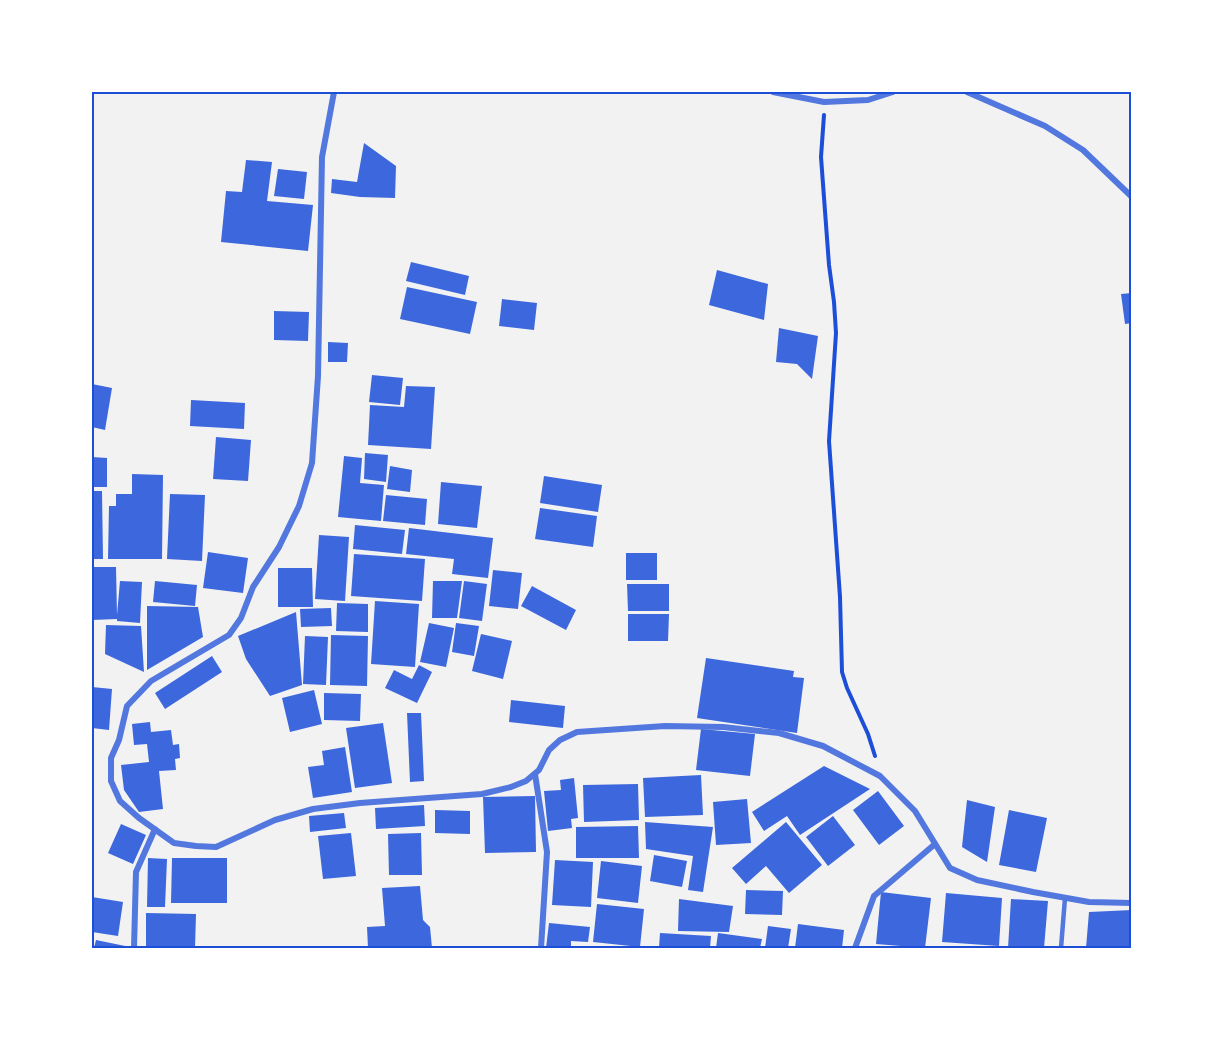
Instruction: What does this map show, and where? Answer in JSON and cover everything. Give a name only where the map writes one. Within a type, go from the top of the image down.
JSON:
[{"type":"street","points":[[334,92],[322,157],[318,376],[312,463],[299,506],[279,547],[254,587],[241,618],[228,635],[151,681],[127,706],[111,758],[111,782],[120,801],[174,843],[216,846],[274,820],[314,809],[360,802],[482,794],[511,787],[526,781],[535,774],[549,750],[560,740],[577,732],[665,726],[723,727],[779,733],[823,746],[880,776],[915,811],[950,868],[977,880],[1089,902],[1131,903]]},
{"type":"street","points":[[773,92],[824,102],[868,100],[893,92]]},
{"type":"street","points":[[968,92],[1045,126],[1083,150],[1131,197]]},
{"type":"street","points":[[535,774],[547,852],[541,948]]},
{"type":"street","points":[[134,948],[136,872],[155,829]]},
{"type":"street","points":[[855,948],[874,896],[935,844]]},
{"type":"lane","points":[[1061,948],[1065,898]]},
{"type":"path","points":[[824,102],[821,157],[836,333],[829,441],[840,597],[842,672],[846,688],[868,734],[880,776]]},
{"type":"building","points":[[364,143],[396,166],[395,198],[331,193],[332,179],[357,182]]},
{"type":"building","points":[[246,160],[272,162],[267,201],[313,205],[308,251],[221,242],[226,191],[242,192]]},
{"type":"building","points":[[278,169],[307,172],[304,199],[274,196]]},
{"type":"building","points":[[411,262],[469,276],[465,295],[406,281]]},
{"type":"building","points":[[717,270],[768,284],[764,320],[709,305]]},
{"type":"building","points":[[407,287],[477,302],[470,334],[400,319]]},
{"type":"building","points":[[1132,293],[1132,323],[1125,324],[1121,294]]},
{"type":"building","points":[[502,299],[537,303],[534,330],[499,326]]},
{"type":"building","points":[[274,311],[309,312],[308,341],[274,340]]},
{"type":"building","points":[[779,328],[818,336],[812,379],[797,364],[776,362]]},
{"type":"building","points":[[328,342],[348,343],[347,362],[328,362]]},
{"type":"building","points":[[372,375],[403,378],[400,405],[369,402]]},
{"type":"building","points":[[92,384],[112,388],[105,430],[92,427]]},
{"type":"building","points":[[406,386],[435,387],[431,449],[368,445],[370,405],[404,407]]},
{"type":"building","points":[[191,400],[245,403],[244,429],[190,426]]},
{"type":"building","points":[[216,437],[251,440],[248,481],[213,479]]},
{"type":"building","points":[[365,453],[388,455],[386,482],[364,479]]},
{"type":"building","points":[[344,456],[362,458],[360,483],[384,485],[381,521],[338,517]]},
{"type":"building","points":[[92,457],[107,458],[107,487],[92,487]]},
{"type":"building","points":[[390,466],[412,470],[410,492],[387,489]]},
{"type":"building","points":[[132,474],[163,475],[162,559],[108,559],[109,506],[116,506],[116,494],[132,494]]},
{"type":"building","points":[[544,476],[602,485],[598,512],[540,503]]},
{"type":"building","points":[[441,482],[482,486],[477,528],[438,524]]},
{"type":"building","points":[[92,491],[102,491],[103,559],[92,559]]},
{"type":"building","points":[[170,494],[205,495],[202,561],[167,559]]},
{"type":"building","points":[[386,495],[427,499],[425,525],[383,521]]},
{"type":"building","points":[[540,508],[597,516],[593,547],[535,539]]},
{"type":"building","points":[[355,525],[405,530],[402,554],[353,549]]},
{"type":"building","points":[[409,528],[493,538],[488,578],[452,574],[454,559],[406,554]]},
{"type":"building","points":[[319,535],[349,537],[345,601],[315,599]]},
{"type":"building","points":[[208,552],[248,558],[243,593],[203,588]]},
{"type":"building","points":[[626,553],[657,553],[657,580],[626,580]]},
{"type":"building","points":[[354,554],[425,559],[422,601],[351,596]]},
{"type":"building","points":[[92,567],[116,567],[117,615],[120,581],[142,582],[140,623],[117,621],[117,619],[92,620]]},
{"type":"building","points":[[278,568],[312,568],[313,607],[278,607]]},
{"type":"building","points":[[493,570],[522,573],[518,609],[489,606]]},
{"type":"building","points":[[155,581],[197,585],[195,606],[153,602]]},
{"type":"building","points":[[433,581],[462,581],[457,618],[432,618]]},
{"type":"building","points":[[464,581],[487,584],[482,621],[459,618]]},
{"type":"building","points":[[627,584],[669,584],[669,611],[628,611]]},
{"type":"building","points":[[532,586],[576,610],[566,630],[521,606]]},
{"type":"building","points":[[375,601],[419,604],[415,667],[371,664]]},
{"type":"building","points":[[337,603],[368,604],[368,632],[336,631]]},
{"type":"building","points":[[147,606],[198,607],[203,637],[147,670]]},
{"type":"building","points":[[331,608],[332,626],[301,627],[300,609]]},
{"type":"building","points":[[296,612],[302,685],[270,696],[246,659],[238,636]]},
{"type":"building","points":[[628,614],[669,614],[668,641],[628,641]]},
{"type":"building","points":[[429,623],[454,628],[446,667],[420,662]]},
{"type":"building","points":[[456,623],[479,626],[474,656],[452,652]]},
{"type":"building","points":[[106,625],[141,626],[144,672],[105,654]]},
{"type":"building","points":[[481,634],[512,641],[503,679],[472,671]]},
{"type":"building","points":[[331,635],[368,636],[367,686],[330,685]]},
{"type":"building","points":[[305,636],[328,637],[326,685],[303,684]]},
{"type":"building","points":[[212,656],[222,672],[165,709],[155,693]]},
{"type":"building","points":[[706,658],[794,671],[793,677],[804,678],[797,733],[697,718]]},
{"type":"building","points":[[419,665],[432,672],[417,703],[385,688],[394,670],[412,679]]},
{"type":"building","points":[[92,687],[112,689],[109,730],[92,728]]},
{"type":"building","points":[[314,690],[322,724],[290,732],[282,698]]},
{"type":"building","points":[[324,693],[361,694],[360,721],[324,720]]},
{"type":"building","points":[[511,700],[565,706],[563,728],[509,722]]},
{"type":"building","points":[[407,713],[421,713],[424,781],[410,782]]},
{"type":"building","points":[[150,722],[151,732],[171,730],[173,745],[179,744],[180,758],[175,759],[176,770],[159,771],[163,809],[139,812],[124,790],[121,765],[149,762],[147,744],[134,745],[132,724]]},
{"type":"building","points":[[383,723],[392,783],[355,788],[346,728]]},
{"type":"building","points":[[701,729],[755,734],[750,776],[696,770]]},
{"type":"building","points":[[345,747],[352,792],[313,798],[308,767],[324,765],[322,751]]},
{"type":"building","points":[[824,766],[870,789],[800,835],[787,816],[764,831],[752,812]]},
{"type":"building","points":[[701,775],[703,815],[645,817],[643,778]]},
{"type":"building","points":[[574,778],[578,818],[571,819],[572,828],[548,831],[544,791],[561,790],[560,780]]},
{"type":"building","points":[[638,784],[639,820],[584,822],[583,785]]},
{"type":"building","points":[[878,791],[904,826],[879,845],[853,810]]},
{"type":"building","points":[[535,796],[536,852],[485,853],[483,797]]},
{"type":"building","points":[[747,799],[751,843],[716,845],[713,802]]},
{"type":"building","points":[[967,800],[995,807],[987,862],[962,847]]},
{"type":"building","points":[[424,805],[425,826],[376,829],[375,808]]},
{"type":"building","points":[[435,810],[470,811],[470,834],[435,833]]},
{"type":"building","points":[[1009,810],[1047,818],[1036,872],[999,865]]},
{"type":"building","points":[[344,813],[346,828],[310,832],[309,816]]},
{"type":"building","points":[[833,816],[855,845],[828,866],[806,837]]},
{"type":"building","points":[[645,822],[713,827],[703,892],[688,890],[693,856],[646,849]]},
{"type":"building","points":[[786,822],[822,865],[789,893],[766,866],[746,884],[732,868]]},
{"type":"building","points":[[121,824],[146,835],[133,864],[108,853]]},
{"type":"building","points":[[638,826],[639,858],[576,858],[576,827]]},
{"type":"building","points":[[351,833],[356,876],[323,879],[318,836]]},
{"type":"building","points":[[421,833],[422,875],[389,875],[388,834]]},
{"type":"building","points":[[654,855],[687,861],[682,887],[650,881]]},
{"type":"building","points":[[148,858],[167,859],[165,907],[147,907]]},
{"type":"building","points":[[172,858],[227,858],[227,903],[171,903]]},
{"type":"building","points":[[555,860],[593,862],[591,907],[552,905]]},
{"type":"building","points":[[601,861],[642,866],[638,903],[597,898]]},
{"type":"building","points":[[420,886],[423,920],[430,927],[432,948],[368,948],[367,927],[385,926],[382,888]]},
{"type":"building","points":[[746,890],[783,891],[782,915],[745,914]]},
{"type":"building","points":[[881,892],[931,898],[925,948],[876,944]]},
{"type":"building","points":[[946,893],[1002,898],[999,946],[942,942]]},
{"type":"building","points":[[92,897],[123,902],[118,936],[92,932]]},
{"type":"building","points":[[679,899],[733,906],[729,932],[678,931]]},
{"type":"building","points":[[1011,899],[1048,901],[1044,948],[1008,948]]},
{"type":"building","points":[[597,904],[644,909],[640,947],[593,942]]},
{"type":"building","points":[[1132,910],[1132,948],[1086,948],[1089,912]]},
{"type":"building","points":[[146,913],[196,914],[195,948],[146,948]]},
{"type":"building","points":[[549,923],[590,927],[588,942],[571,941],[571,948],[546,948]]},
{"type":"building","points":[[798,924],[844,930],[842,948],[795,948]]},
{"type":"building","points":[[768,926],[791,929],[788,948],[765,948]]},
{"type":"building","points":[[660,933],[711,936],[710,948],[659,948]]},
{"type":"building","points":[[718,933],[762,939],[760,948],[716,948]]},
{"type":"building","points":[[96,940],[130,947],[130,948],[94,948]]}]
